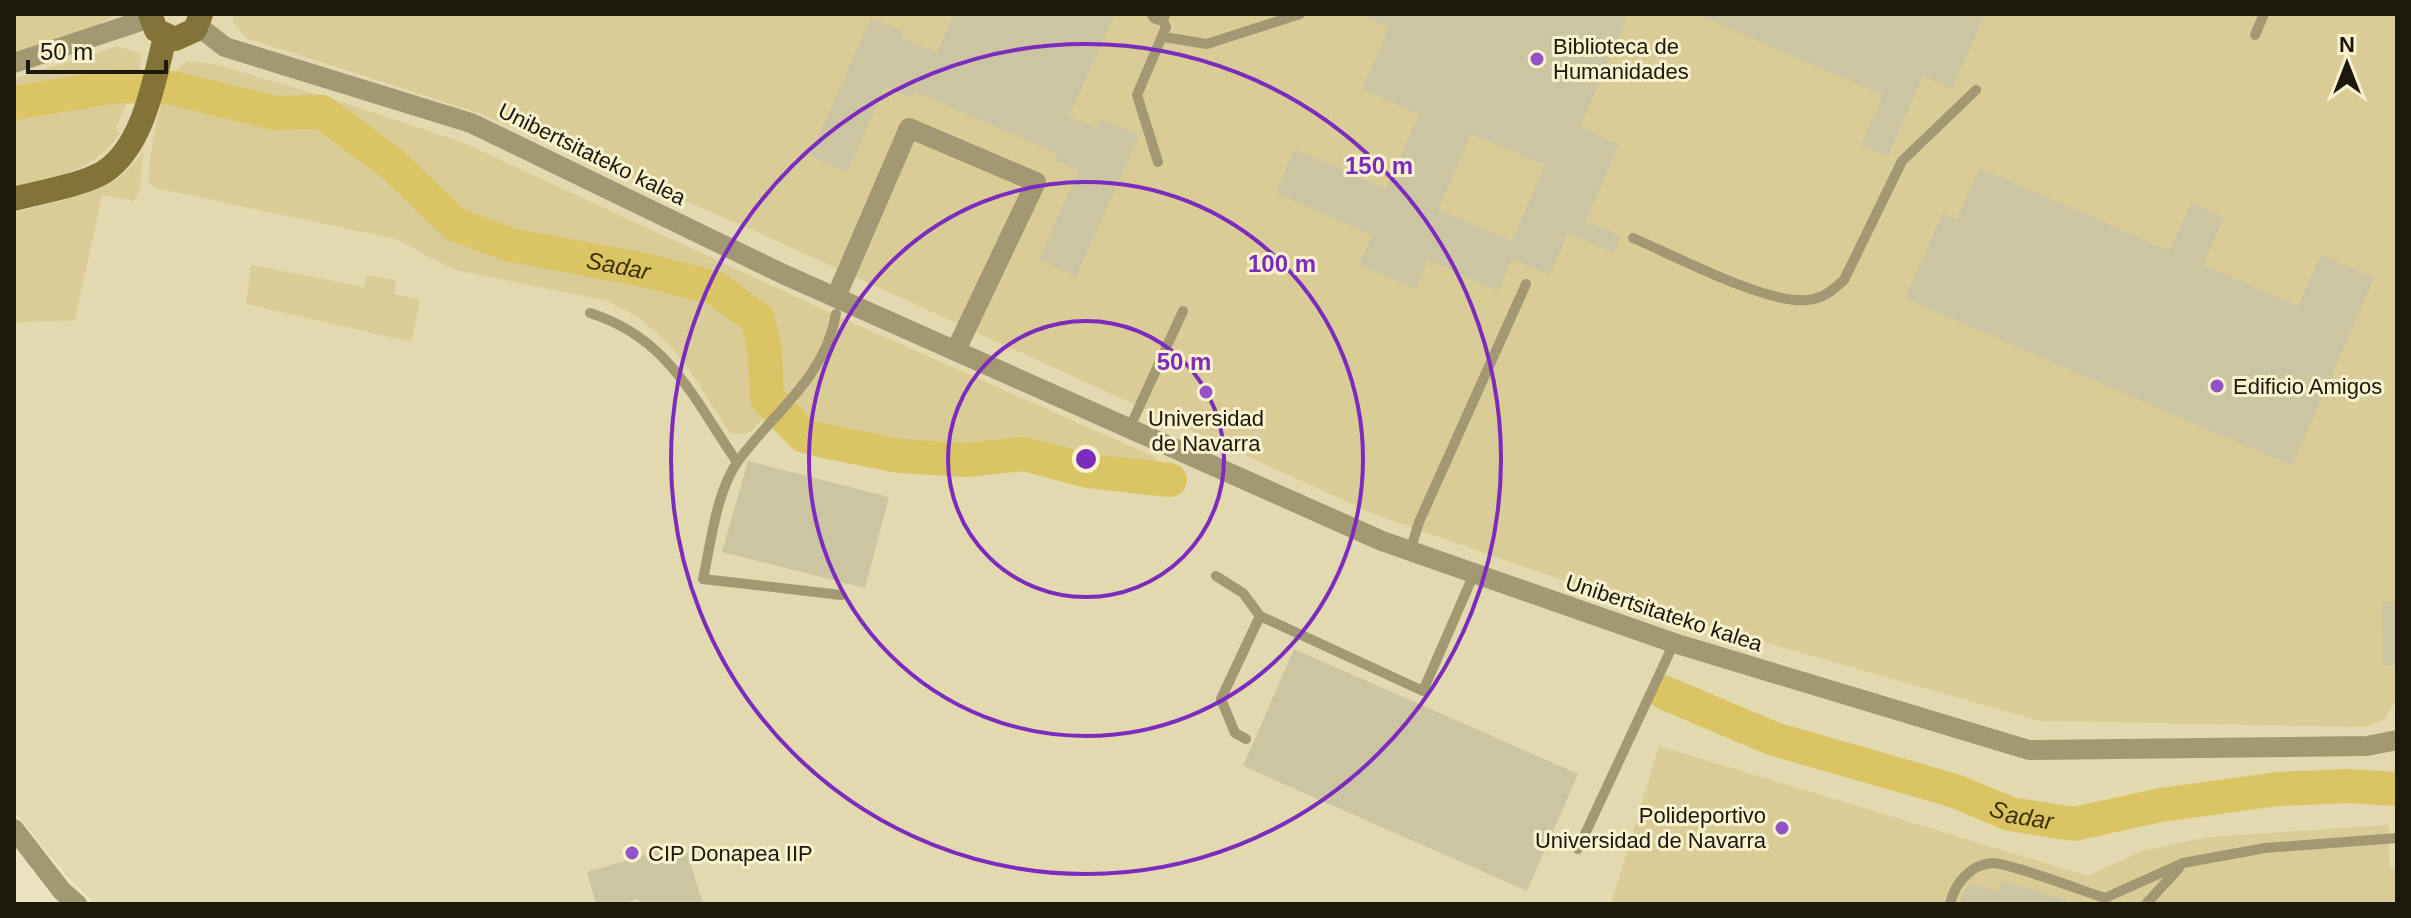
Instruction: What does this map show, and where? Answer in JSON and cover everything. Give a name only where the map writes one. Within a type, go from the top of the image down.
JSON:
[{"type":"street","points":[[14,63],[155,23],[184,38],[200,20]]},
{"type":"street","name":"Unibertsitateko kalea","points":[[200,20],[225,47],[471,123],[836,305],[956,350],[1409,553],[1674,643],[2029,750],[2367,746],[2397,740]]},
{"type":"street","points":[[14,199],[102,173],[121,157],[138,126],[155,74],[155,23]]},
{"type":"street","points":[[836,305],[846,274],[909,128],[1036,182],[956,350]]},
{"type":"street","points":[[14,829],[62,891],[77,904]]},
{"type":"lane","points":[[1164,37],[1207,44],[1300,14]]},
{"type":"lane","points":[[2255,35],[2264,14]]},
{"type":"lane","points":[[1158,162],[1137,95],[1164,37],[1166,27],[1159,15]]},
{"type":"lane","points":[[1633,238],[1766,294],[1788,300],[1808,300],[1828,294],[1844,280],[1902,161],[1976,90]]},
{"type":"lane","points":[[1409,553],[1419,522],[1526,284]]},
{"type":"lane","points":[[836,305],[834,326],[801,392],[737,462],[727,482],[703,579],[841,595]]},
{"type":"lane","points":[[1130,427],[1183,311]]},
{"type":"lane","points":[[590,313],[616,321],[657,348],[680,374],[737,462]]},
{"type":"lane","points":[[1216,576],[1243,593],[1260,616],[1423,691],[1473,576]]},
{"type":"lane","points":[[1246,739],[1235,733],[1221,699],[1260,616]]},
{"type":"lane","points":[[1578,849],[1674,643]]},
{"type":"lane","points":[[1950,904],[1968,871],[1993,863],[2104,901],[2183,863],[2265,848],[2397,838]]},
{"type":"lane","points":[[2146,904],[2183,863]]},
{"type":"shaded area","name":"Universidad de Navarra","points":[[14,14],[2397,14],[2397,904],[95,904],[66,875],[14,811]]},
{"type":"shaded area","points":[[14,14],[116,14],[91,29],[14,56]]},
{"type":"shaded area","points":[[234,14],[2397,14],[2397,697],[2385,719],[2366,727],[2040,721],[1628,603],[1376,515],[755,231],[479,113],[246,38],[233,21]]},
{"type":"shaded area","points":[[117,46],[141,54],[140,69],[116,129],[120,133],[99,156],[73,171],[14,190],[14,79]]},
{"type":"shaded area","points":[[187,61],[215,64],[464,143],[835,315],[1157,458],[1152,473],[1117,467],[1045,443],[1017,442],[968,449],[912,448],[807,425],[763,419],[748,433],[735,434],[729,432],[691,372],[667,342],[637,316],[607,301],[452,269],[396,239],[155,188],[148,181],[158,116],[170,83],[177,70]]},
{"type":"shaded area","points":[[143,151],[140,188],[134,201],[102,195],[75,320],[14,323],[14,213],[103,187],[132,166]]},
{"type":"shaded area","points":[[251,265],[364,287],[367,275],[396,280],[394,294],[420,300],[411,342],[246,304]]},
{"type":"shaded area","name":"Polideportivo Universidad de Navarra","points":[[1659,746],[2088,876],[2142,851],[2208,837],[2388,825],[2390,867],[2397,868],[2397,904],[1611,904]]},
{"type":"building","points":[[954,14],[1115,14],[1069,116],[1096,128],[1100,118],[1139,136],[1076,276],[1039,260],[1078,171],[1055,161],[1058,154],[915,91],[911,98],[885,87],[847,172],[810,156],[871,18],[904,32],[901,38],[937,53]]},
{"type":"building","points":[[1360,14],[1618,14],[1627,18],[1580,127],[1619,144],[1586,221],[1621,236],[1614,253],[1568,233],[1550,275],[1512,259],[1498,291],[1428,260],[1416,289],[1359,264],[1373,235],[1276,193],[1294,149],[1386,189],[1419,114],[1362,89],[1389,27]],"holes":[[[1471,134],[1545,165],[1512,241],[1438,210]]]},
{"type":"building","points":[[1696,14],[1985,14],[1952,89],[1923,76],[1888,156],[1861,145],[1883,95]]},
{"type":"building","name":"Edificio Amigos","points":[[1979,168],[2170,251],[2191,203],[2224,217],[2203,265],[2298,306],[2321,255],[2374,278],[2292,466],[1905,298],[1943,213],[1957,219]]},
{"type":"building","points":[[748,461],[889,497],[865,588],[722,552]]},
{"type":"building","points":[[2397,601],[2397,665],[2383,665],[2382,602]]},
{"type":"building","points":[[1294,649],[1578,774],[1527,891],[1243,766]]},
{"type":"building","points":[[684,843],[703,904],[640,904],[638,899],[620,904],[596,904],[587,872]]},
{"type":"building","points":[[2002,882],[2066,899],[2065,904],[1958,904],[1969,884],[2000,892]]},
{"type":"waterway","name":"Sadar","points":[[14,103],[118,86],[173,88],[274,113],[322,112],[391,163],[456,225],[511,245],[644,270],[715,288],[758,319],[765,352],[767,398],[804,436],[899,456],[966,460],[1024,454],[1088,471],[1170,480]]},
{"type":"waterway","name":"Sadar","points":[[1665,693],[1774,739],[1955,791],[2010,814],[2074,824],[2161,805],[2277,789],[2349,786],[2397,789]]},
{"type":"place","name":"Biblioteca de Humanidades","points":[[1537,59]]},
{"type":"place","name":"Edificio Amigos","points":[[2217,386]]},
{"type":"place","name":"Universidad de Navarra","points":[[1206,392]]},
{"type":"place","name":"Polideportivo Universidad de Navarra","points":[[1782,828]]},
{"type":"place","name":"CIP Donapea IIP","points":[[632,853]]}]
